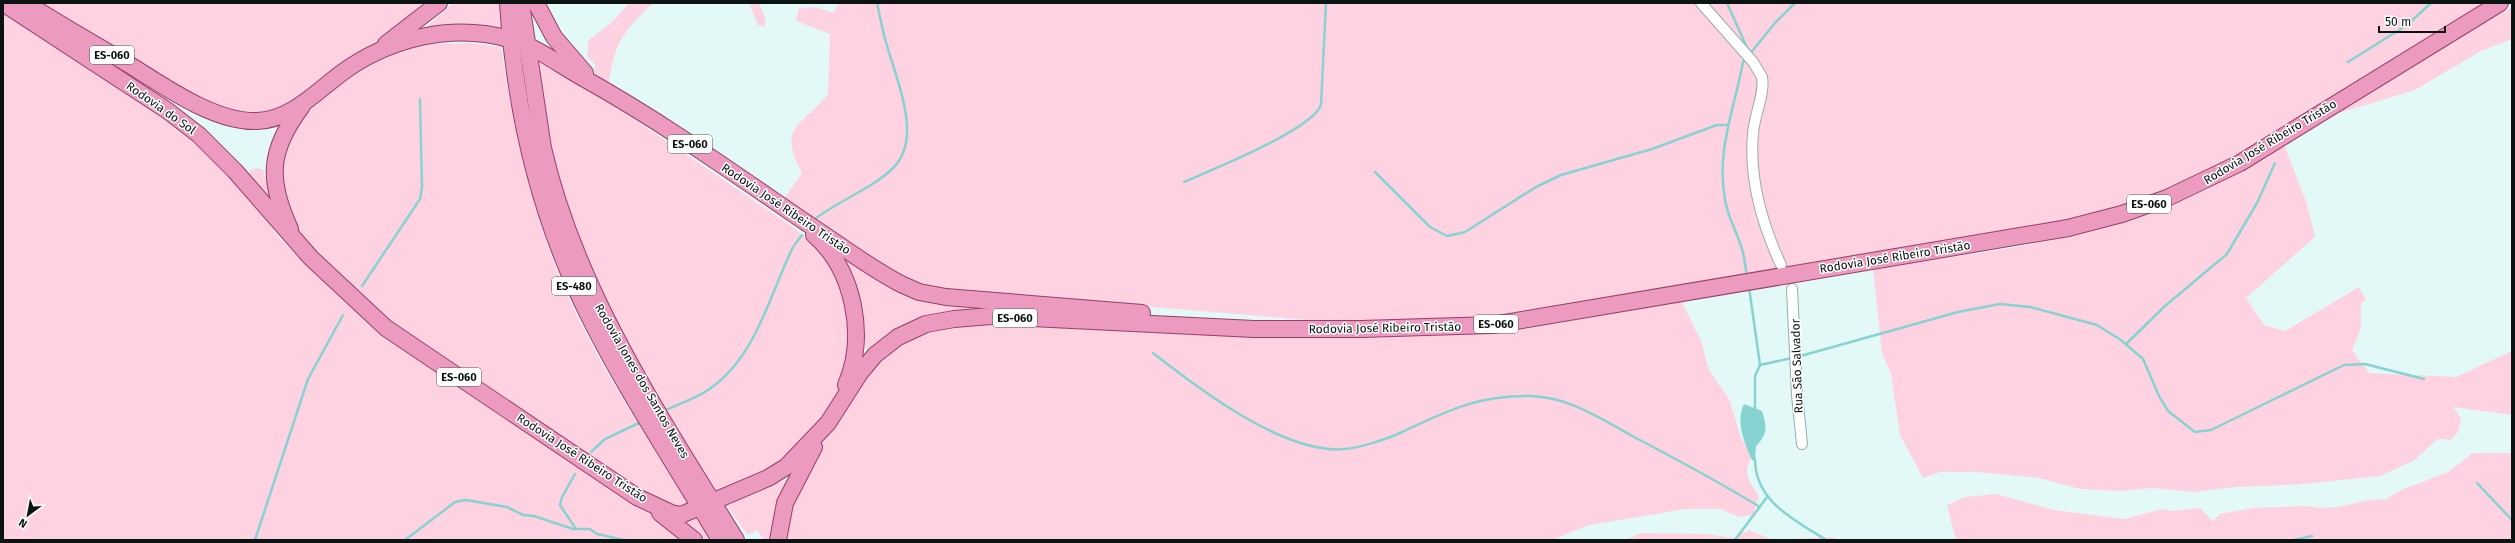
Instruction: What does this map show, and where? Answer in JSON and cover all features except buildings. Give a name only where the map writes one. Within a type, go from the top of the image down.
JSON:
[{"type":"main road","name":"Rodovia do Sol","points":[[3,3],[168,111],[199,135],[234,171],[295,240]]},
{"type":"main road","name":"Rodovia do Sol","points":[[26,3],[199,105],[233,118],[259,121],[272,118],[305,102]]},
{"type":"main road","points":[[377,51],[439,3]]},
{"type":"main road","name":"Rodovia Jones dos Santos Neves","points":[[508,3],[510,39],[529,150],[563,259],[594,327],[630,391],[707,505],[736,540]]},
{"type":"main road","name":"Rodovia Jones dos Santos Neves","points":[[521,3],[534,101],[547,166],[576,255],[621,347],[707,505],[720,540]]},
{"type":"main road","points":[[536,3],[562,48],[578,67],[604,90]]},
{"type":"main road","name":"Rodovia José Ribeiro Tristão","points":[[295,240],[348,294],[386,328],[637,497],[670,513],[681,515],[768,478],[786,467],[830,418],[875,355],[898,337],[926,324],[954,319],[991,316],[1236,328],[1361,329],[1492,325],[1753,283],[1840,265],[2035,234],[2086,224],[2145,206],[2205,182],[2500,3]]},
{"type":"main road","name":"Rodovia José Ribeiro Tristão","points":[[305,102],[343,72],[377,51],[439,33],[470,32],[510,39],[527,46],[604,90],[703,153],[887,277],[919,292],[946,297],[992,302],[1145,314],[1236,328]]},
{"type":"main road","points":[[295,240],[286,220],[273,171],[274,156],[282,138],[305,102]]},
{"type":"main road","points":[[773,201],[824,245],[839,267],[852,300],[856,322],[851,373],[830,418],[785,503],[778,540]]},
{"type":"main road","points":[[637,497],[694,540]]},
{"type":"street","points":[[1701,3],[1756,66],[1763,79],[1752,135],[1753,165],[1766,228],[1781,265]]},
{"type":"street","name":"Rua São Salvador","points":[[1792,289],[1797,395],[1802,444]]},
{"type":"shaded area","points":[[41,3],[423,3],[377,43],[347,60],[292,106],[274,112],[239,114],[211,103],[78,27]]},
{"type":"shaded area","points":[[453,3],[501,3],[502,30],[423,30]]},
{"type":"shaded area","points":[[629,3],[656,3],[649,7],[625,33],[614,56],[608,86],[595,79],[595,65],[587,56],[588,41],[613,21]]},
{"type":"shaded area","points":[[749,3],[759,3],[765,17],[765,27],[758,25]]},
{"type":"shaded area","points":[[839,3],[2492,3],[2190,183],[2163,194],[2067,223],[1511,318],[1343,323],[964,291],[924,284],[887,268],[793,207],[785,197],[802,173],[795,157],[792,145],[792,136],[801,121],[828,94],[830,34],[796,21],[799,8],[816,7],[833,13]]},
{"type":"shaded area","points":[[2512,7],[2512,39],[2481,51],[2415,90],[2336,114],[2330,113]]},
{"type":"shaded area","points":[[3,12],[190,135],[262,211],[276,234],[308,267],[373,328],[405,351],[637,502],[664,521],[684,540],[3,540]]},
{"type":"shaded area","points":[[471,43],[501,47],[518,141],[543,233],[554,263],[579,320],[608,374],[689,504],[683,509],[668,508],[410,338],[362,299],[314,253],[297,232],[279,175],[287,142],[306,113],[347,80],[377,62],[404,50],[434,44]]},
{"type":"shaded area","points":[[537,59],[600,96],[793,227],[821,253],[830,265],[844,295],[849,319],[850,344],[846,368],[839,391],[828,413],[814,433],[787,458],[760,476],[721,496],[710,491],[632,351],[580,242],[560,187],[548,133]]},
{"type":"shaded area","points":[[2283,142],[2307,204],[2315,237],[2246,298],[2264,325],[2285,331],[2359,287],[2366,300],[2361,303],[2361,328],[2352,350],[2369,373],[2456,377],[2512,351],[2512,415],[2453,407],[2461,418],[2458,432],[2451,440],[2438,439],[2413,461],[2380,476],[2304,484],[2235,487],[2194,492],[2152,488],[2122,491],[2080,489],[2039,478],[1976,472],[1940,472],[1923,478],[1900,435],[1891,374],[1882,353],[1873,269],[2037,243],[2077,235],[2117,224],[2157,211],[2195,195],[2228,177]]},
{"type":"shaded area","points":[[258,168],[263,170],[275,207],[248,176],[251,170]]},
{"type":"shaded area","points":[[847,261],[911,296],[966,305],[969,310],[966,314],[891,336],[867,352]]},
{"type":"shaded area","points":[[1682,302],[1701,341],[1709,370],[1729,399],[1741,438],[1753,456],[1747,466],[1747,471],[1752,486],[1759,496],[1753,515],[1739,517],[1720,509],[1686,509],[1589,525],[1552,540],[782,540],[795,490],[863,374],[916,332],[963,323],[1216,335],[1341,338],[1427,335],[1513,331]]},
{"type":"shaded area","points":[[2473,453],[2512,453],[2512,540],[1956,540],[1947,505],[1965,497],[1996,494],[2054,510],[2124,519],[2163,509],[2172,511],[2200,508],[2213,521],[2220,514],[2253,508],[2308,506],[2318,508],[2339,507],[2368,500],[2387,499],[2399,491],[2448,472]]},
{"type":"shaded area","points":[[794,476],[774,540],[763,540],[757,530],[748,535],[726,505]]},
{"type":"shaded area","points":[[696,517],[709,538],[708,540],[703,540],[680,521]]},
{"type":"shaded area","points":[[1749,530],[1773,540],[1625,540],[1641,533],[1708,534],[1732,538]]},
{"type":"shaded area","points":[[1829,537],[1842,540],[1773,540]]},
{"type":"water","points":[[1744,404],[1762,411],[1765,422],[1763,438],[1756,446],[1755,461],[1752,460],[1742,432],[1740,418]]},
{"type":"waterway","points":[[815,219],[884,176],[892,169],[902,156],[906,141],[907,125],[905,107],[877,3]]},
{"type":"waterway","points":[[1184,182],[1237,159],[1281,137],[1300,126],[1314,115],[1321,105],[1326,3]]},
{"type":"waterway","points":[[1727,3],[1748,50]]},
{"type":"waterway","points":[[1749,55],[1775,23],[1795,3]]},
{"type":"waterway","points":[[2348,62],[2407,25],[2431,3]]},
{"type":"waterway","points":[[1746,59],[1743,62],[1724,147],[1723,182],[1726,207],[1742,249],[1747,276]]},
{"type":"waterway","points":[[362,286],[420,199],[422,187],[420,99]]},
{"type":"waterway","points":[[1375,172],[1430,227],[1447,236],[1465,232],[1536,187],[1561,175],[1652,149],[1717,125],[1727,125]]},
{"type":"waterway","points":[[2126,344],[2165,306],[2227,254],[2257,203],[2275,163]]},
{"type":"waterway","points":[[664,411],[692,399],[708,390],[724,377],[738,361],[750,344],[760,325],[784,266],[793,247],[802,235]]},
{"type":"waterway","points":[[1749,287],[1760,365],[1755,376],[1755,412]]},
{"type":"waterway","points":[[1797,357],[1958,312],[2000,304],[2030,307],[2097,325],[2121,340],[2143,359],[2159,396],[2168,411],[2195,432],[2211,430],[2344,365],[2365,364],[2424,379]]},
{"type":"waterway","points":[[255,540],[308,379],[343,315]]},
{"type":"waterway","points":[[1153,353],[1218,401],[1244,417],[1270,431],[1296,442],[1321,448],[1345,449],[1373,443],[1448,411],[1478,401],[1512,396],[1545,397],[1559,400],[1599,417],[1760,507]]},
{"type":"waterway","points":[[1760,365],[1792,358]]},
{"type":"waterway","points":[[591,452],[605,439],[641,422]]},
{"type":"waterway","points":[[1755,459],[1757,474],[1762,487],[1769,498],[1790,517],[1826,540]]},
{"type":"waterway","points":[[575,474],[562,497],[560,505],[576,529]]},
{"type":"waterway","points":[[2477,483],[2512,520]]},
{"type":"waterway","points":[[1735,540],[1767,497]]},
{"type":"waterway","points":[[405,540],[455,502],[466,500],[507,507],[523,515],[534,516],[573,529],[590,529],[597,534],[624,540]]},
{"type":"waterway","points":[[2294,540],[2312,536]]}]
